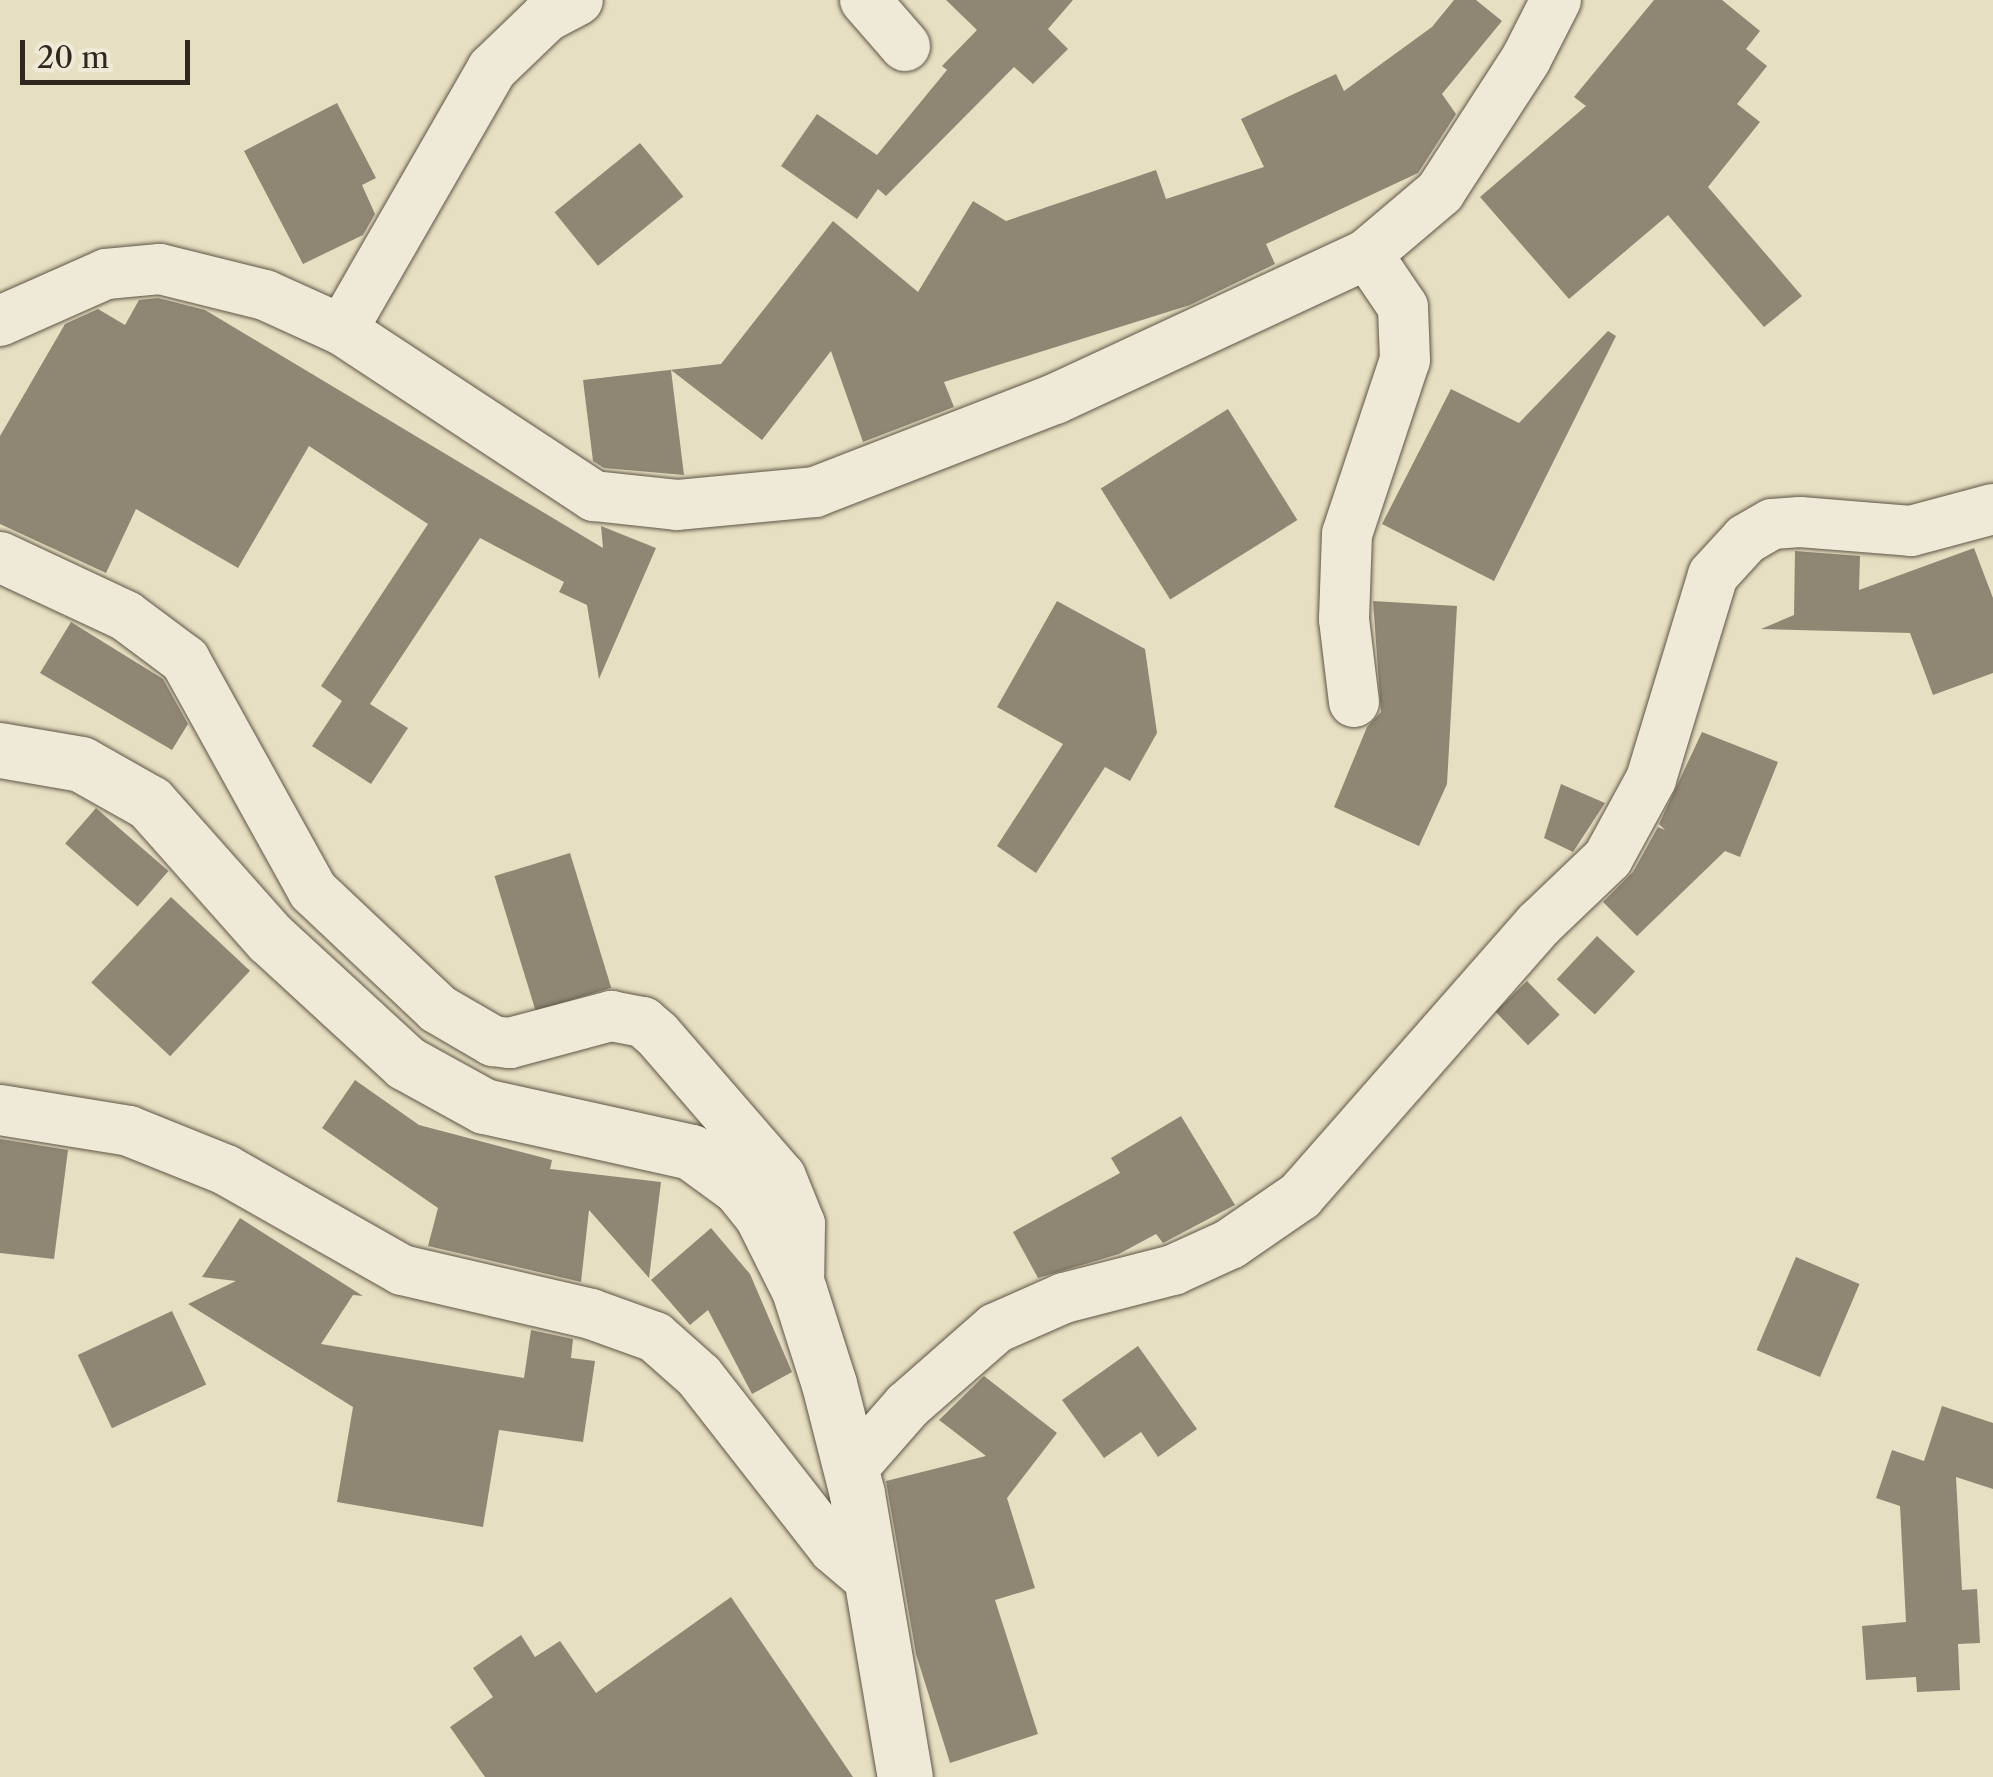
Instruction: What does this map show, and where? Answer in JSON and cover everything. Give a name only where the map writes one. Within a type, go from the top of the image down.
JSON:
[{"type":"street","points":[[342,330],[492,69],[546,18],[578,0]]},
{"type":"street","points":[[865,0],[905,46]]},
{"type":"street","points":[[0,321],[106,274],[160,269],[265,295],[342,330],[594,496],[625,504],[744,503],[815,492],[880,471],[1073,391],[1367,254],[1440,192],[1526,59],[1556,0]]},
{"type":"street","points":[[1354,702],[1344,619],[1347,534],[1405,360],[1403,307],[1367,254]]},
{"type":"street","points":[[851,1470],[908,1405],[996,1328],[1064,1298],[1172,1270],[1230,1244],[1300,1196],[1538,925],[1608,858],[1651,779],[1713,575],[1746,539],[1772,524],[1800,522],[1911,531],[1993,509]]},
{"type":"street","points":[[0,557],[126,616],[184,660],[313,891],[438,1009],[493,1040],[529,1040],[626,1016],[668,1044],[781,1177],[800,1224],[799,1290]]},
{"type":"street","points":[[0,750],[80,764],[150,803],[270,938],[406,1063],[484,1106],[662,1144],[716,1167],[761,1214],[799,1290],[851,1470],[905,1777]]},
{"type":"street","points":[[0,1110],[129,1132],[226,1170],[402,1270],[591,1314],[655,1337],[700,1376],[834,1549],[873,1582]]},
{"type":"building","points":[[946,0],[1073,0],[1048,29],[1068,49],[1033,84],[1014,67],[886,196],[878,189],[857,219],[781,166],[817,114],[877,155],[947,70],[942,66],[977,30]]},
{"type":"building","points":[[1454,0],[1476,0],[1502,21],[1442,94],[1456,114],[1418,173],[1266,244],[1275,264],[1190,305],[944,382],[954,407],[863,442],[831,351],[762,440],[671,370],[684,475],[604,468],[593,461],[583,380],[721,364],[833,221],[918,292],[973,201],[1006,221],[1156,170],[1166,199],[1264,167],[1241,119],[1336,74],[1344,91],[1432,27]]},
{"type":"building","points":[[1654,0],[1722,0],[1760,31],[1746,49],[1767,66],[1737,104],[1760,122],[1708,187],[1802,296],[1764,327],[1668,215],[1569,299],[1480,197],[1586,106],[1574,97]]},
{"type":"building","points":[[337,103],[376,178],[362,185],[375,214],[363,235],[303,264],[244,151]]},
{"type":"building","points":[[640,143],[683,197],[598,266],[555,212]]},
{"type":"building","points":[[158,298],[205,310],[603,548],[601,526],[656,548],[599,679],[587,605],[559,592],[564,582],[480,538],[370,704],[408,728],[371,784],[312,746],[342,701],[321,686],[428,524],[309,446],[238,568],[136,509],[106,573],[0,524],[0,436],[65,324],[98,309],[125,325],[139,300]]},
{"type":"building","points":[[1608,331],[1616,336],[1494,581],[1382,524],[1451,389],[1519,423]]},
{"type":"building","points":[[1228,409],[1297,520],[1170,600],[1101,488]]},
{"type":"building","points":[[1974,548],[1993,598],[1993,673],[1933,695],[1910,633],[1761,629],[1794,615],[1795,551],[1860,556],[1859,590]]},
{"type":"building","points":[[1057,601],[1145,649],[1157,733],[1130,781],[1105,767],[1036,873],[997,846],[1063,744],[997,707]]},
{"type":"building","points":[[1373,601],[1457,606],[1447,784],[1419,846],[1334,807],[1367,727],[1381,712]]},
{"type":"building","points":[[71,622],[163,679],[188,724],[172,750],[40,673]]},
{"type":"building","points":[[1702,732],[1778,762],[1740,857],[1725,851],[1637,936],[1603,902],[1633,872],[1658,827],[1665,830],[1659,824]]},
{"type":"building","points":[[1561,784],[1605,803],[1573,852],[1544,838]]},
{"type":"building","points":[[96,808],[168,871],[138,906],[65,843]]},
{"type":"building","points":[[570,853],[611,988],[536,1011],[494,876]]},
{"type":"building","points":[[171,897],[250,971],[170,1056],[91,983]]},
{"type":"building","points":[[1597,936],[1635,971],[1595,1015],[1557,979]]},
{"type":"building","points":[[1527,981],[1560,1015],[1528,1045],[1495,1012]]},
{"type":"building","points":[[355,1080],[419,1125],[552,1160],[550,1169],[661,1182],[649,1278],[589,1210],[581,1282],[428,1246],[438,1208],[322,1128]]},
{"type":"building","points":[[1181,1116],[1235,1205],[1163,1243],[1156,1234],[1119,1254],[1038,1278],[1013,1232],[1120,1173],[1111,1158]]},
{"type":"building","points":[[0,1139],[68,1150],[54,1259],[0,1253]]},
{"type":"building","points":[[240,1218],[363,1296],[353,1295],[321,1344],[524,1378],[531,1330],[573,1339],[571,1358],[595,1361],[583,1442],[499,1430],[483,1527],[337,1502],[353,1407],[188,1304],[236,1281],[202,1277]]},
{"type":"building","points":[[711,1228],[750,1274],[792,1372],[752,1394],[708,1310],[690,1325],[651,1280]]},
{"type":"building","points":[[1796,1257],[1860,1284],[1820,1377],[1757,1350]]},
{"type":"building","points":[[172,1311],[206,1384],[112,1428],[78,1355]]},
{"type":"building","points":[[1138,1346],[1197,1429],[1158,1457],[1141,1432],[1104,1458],[1062,1400]]},
{"type":"building","points":[[984,1376],[1057,1433],[1007,1498],[1035,1588],[995,1600],[1038,1734],[950,1763],[916,1654],[886,1481],[986,1456],[939,1420]]},
{"type":"building","points":[[1942,1406],[1993,1423],[1993,1489],[1956,1477],[1962,1590],[1977,1589],[1980,1643],[1958,1644],[1960,1690],[1917,1692],[1916,1677],[1866,1680],[1862,1626],[1906,1622],[1900,1506],[1876,1498],[1892,1450],[1924,1461]]},
{"type":"building","points":[[731,1597],[853,1777],[485,1777],[450,1727],[493,1697],[473,1668],[521,1635],[535,1657],[560,1641],[596,1693]]}]
